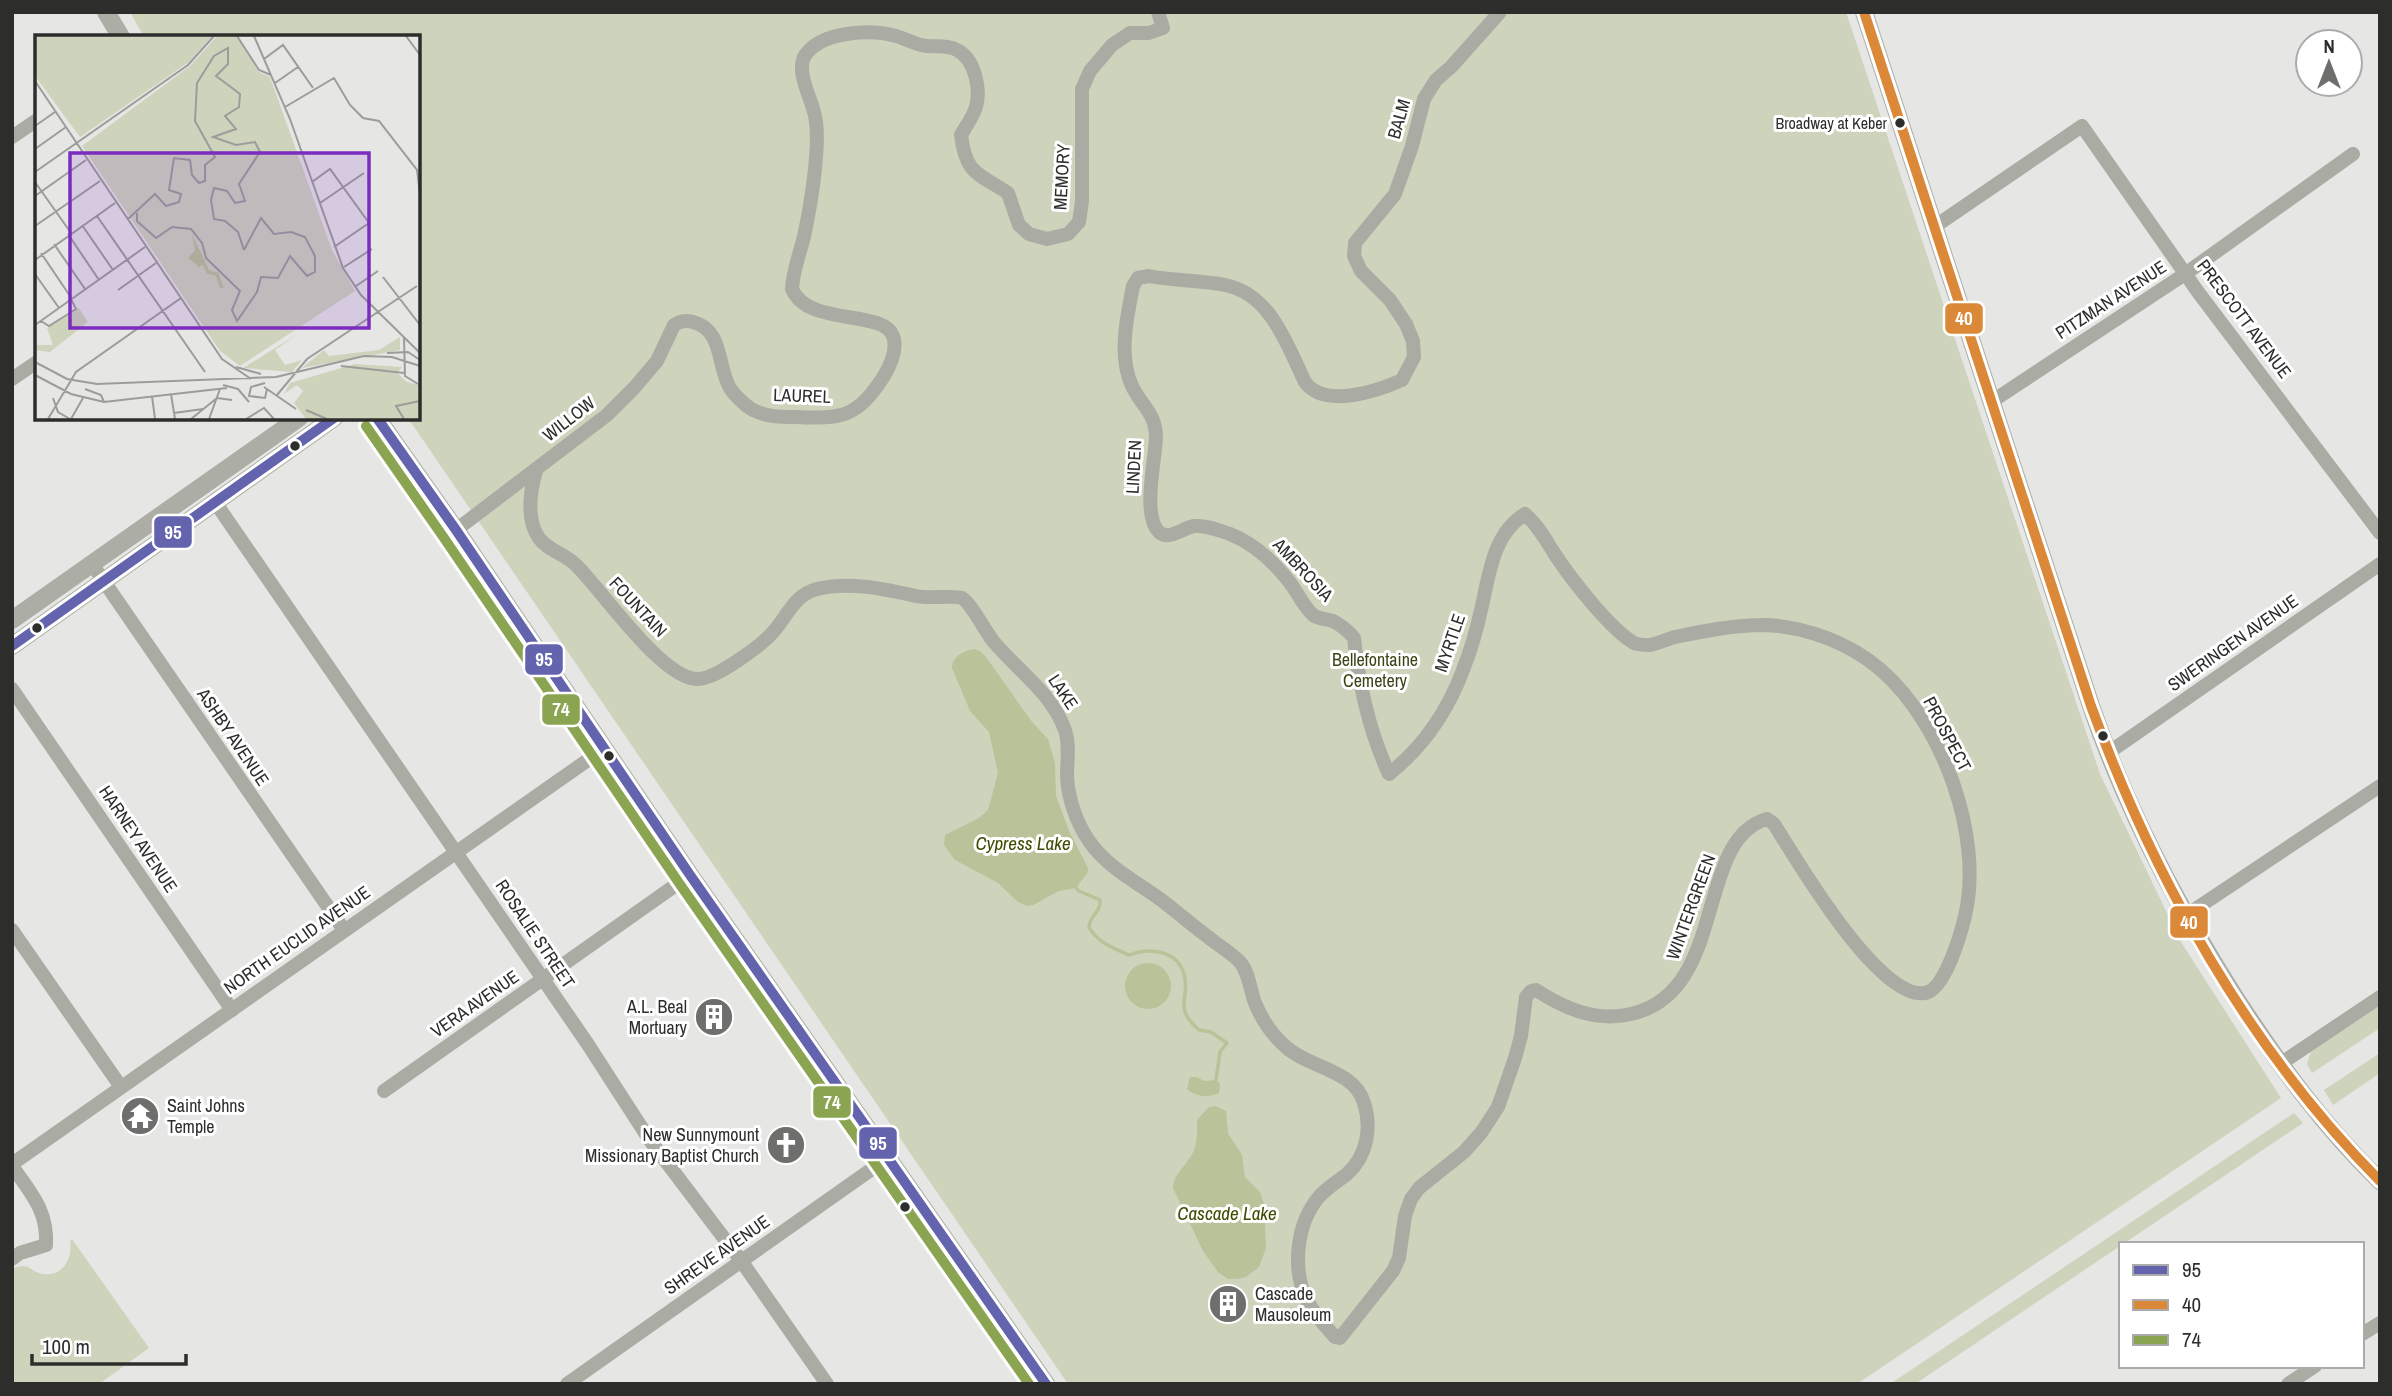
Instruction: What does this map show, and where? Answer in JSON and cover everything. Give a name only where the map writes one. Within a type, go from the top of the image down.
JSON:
[{"type":"main road","points":[[106,12],[120,35]]},
{"type":"main road","points":[[1864,12],[2108,753],[2185,916],[2292,1082],[2311,1107],[2380,1181]]},
{"type":"main road","points":[[12,620],[296,420]]},
{"type":"main road","points":[[13,644],[331,420]]},
{"type":"main road","points":[[378,420],[690,875],[1046,1384]]},
{"type":"street","name":"MEMORY","points":[[794,293],[793,277],[805,232],[818,144],[816,116],[802,69],[804,56],[815,47],[846,34],[875,32],[919,45],[957,50],[969,60],[978,91],[976,108],[961,135],[966,160],[976,175],[1008,193],[1019,225],[1029,234],[1047,239],[1068,234],[1079,222],[1084,173],[1082,89],[1090,71],[1112,45],[1130,33],[1149,33],[1163,28],[1158,12]]},
{"type":"street","name":"BALM","points":[[1138,278],[1149,276],[1226,285],[1257,299],[1274,321],[1310,389],[1331,395],[1366,394],[1402,380],[1414,357],[1406,324],[1390,300],[1361,271],[1354,256],[1355,243],[1395,194],[1415,136],[1424,99],[1436,80],[1500,12]]},
{"type":"street","points":[[12,137],[35,121]]},
{"type":"street","name":"PRESCOTT AVENUE","points":[[1934,227],[2082,126],[2185,274],[2380,533]]},
{"type":"street","name":"PITZMAN AVENUE","points":[[1991,402],[2185,274],[2353,153]]},
{"type":"street","name":"LINDEN","points":[[1138,278],[1133,286],[1128,315],[1126,369],[1155,425],[1152,513],[1154,526],[1161,535],[1166,536]]},
{"type":"street","name":"LAUREL","points":[[684,321],[699,323],[717,343],[730,389],[752,410],[773,417],[838,417],[859,407],[888,370],[895,352],[893,335],[887,327],[874,322],[818,311],[795,298],[794,293]]},
{"type":"street","name":"WILLOW","points":[[456,530],[607,415],[657,361],[674,325],[684,321]]},
{"type":"street","points":[[12,379],[35,363]]},
{"type":"street","name":"FOUNTAIN","points":[[536,471],[531,488],[531,507],[533,526],[540,540],[580,568],[628,626],[655,654],[680,673],[700,680],[711,676],[775,630]]},
{"type":"street","name":"ROSALIE STREET","points":[[215,502],[587,1043],[649,1139],[742,1262],[827,1384]]},
{"type":"street","name":"MYRTLE","points":[[1389,774],[1421,744],[1443,713],[1462,672],[1473,639],[1494,554],[1509,529],[1525,514],[1588,597],[1636,644]]},
{"type":"street","name":"AMBROSIA","points":[[1166,536],[1194,526],[1208,527],[1240,539],[1258,550],[1284,575],[1314,616],[1332,621],[1354,638],[1361,688],[1370,723],[1389,774]]},
{"type":"street","name":"ASHBY AVENUE","points":[[92,564],[344,930]]},
{"type":"street","name":"SWERINGEN AVENUE","points":[[2108,753],[2380,564]]},
{"type":"street","name":"LAKE","points":[[775,630],[801,597],[816,590],[867,588],[934,599],[963,598],[996,645],[1035,682],[1058,715],[1068,743],[1067,780],[1071,801],[1088,840],[1117,870],[1176,911],[1240,961],[1255,1004],[1276,1038],[1306,1061],[1344,1078],[1357,1087],[1363,1097],[1368,1131],[1365,1147],[1358,1163],[1318,1198],[1307,1215],[1299,1251],[1298,1269],[1309,1305],[1335,1337],[1340,1338]]},
{"type":"street","name":"PROSPECT","points":[[1636,644],[1650,645],[1689,634],[1733,627],[1765,625],[1799,629],[1853,651],[1880,669],[1900,689],[1920,716],[1948,774],[1964,820],[1969,860],[1971,888],[1957,946],[1934,989],[1927,993],[1913,992],[1882,971],[1859,948],[1822,902],[1774,824],[1767,819]]},
{"type":"street","name":"HARNEY AVENUE","points":[[12,689],[232,1010]]},
{"type":"street","name":"NORTH EUCLID AVENUE","points":[[13,1162],[605,748]]},
{"type":"street","points":[[2185,916],[2380,786]]},
{"type":"street","name":"WINTERGREEN","points":[[1340,1338],[1393,1271],[1399,1258],[1405,1216],[1411,1199],[1430,1179],[1464,1152],[1481,1133],[1498,1107],[1516,1058],[1526,997],[1536,990],[1554,1002],[1595,1016],[1621,1016],[1643,1011],[1664,1000],[1679,986],[1691,966],[1732,849],[1746,830],[1757,821],[1767,819]]},
{"type":"street","name":"VERA AVENUE","points":[[384,1091],[690,875]]},
{"type":"street","points":[[12,930],[121,1087]]},
{"type":"street","points":[[2280,1064],[2380,997]]},
{"type":"street","name":"SHREVE AVENUE","points":[[567,1384],[889,1157]]},
{"type":"street","points":[[12,1259],[20,1253],[46,1245],[47,1226],[41,1209],[13,1162]]},
{"type":"street","points":[[2364,1333],[2380,1323]]},
{"type":"street","points":[[2288,1384],[2312,1368]]},
{"type":"green space","name":"Bellefontaine Cemetery","points":[[130,12],[1846,12],[2100,774],[2181,942],[2281,1098],[1857,1384],[1068,1384],[409,420],[420,420],[420,35],[143,35]]},
{"type":"green space","points":[[2380,1005],[2380,1028],[2312,1073],[2307,1064],[2311,1051]]},
{"type":"green space","points":[[2380,1053],[2380,1073],[2333,1105],[2324,1090]]},
{"type":"green space","points":[[2294,1113],[2303,1123],[2126,1242],[2119,1242],[2119,1247],[1915,1384],[1890,1384]]},
{"type":"green space","points":[[72,1239],[149,1348],[99,1384],[12,1384],[12,1269],[22,1266],[43,1274],[56,1272],[68,1260]]},
{"type":"water","name":"Cypress Lake","points":[[974,649],[986,657],[1032,722],[1048,739],[1055,763],[1056,796],[1070,833],[1088,868],[1076,888],[1059,891],[1033,905],[1027,906],[1018,902],[998,883],[955,860],[944,845],[945,835],[979,818],[988,810],[998,773],[989,732],[970,711],[952,668],[956,657]]},
{"type":"water","points":[[1148,963],[1165,969],[1171,986],[1165,1003],[1148,1009],[1131,1003],[1125,986],[1131,969]]},
{"type":"water","points":[[1190,1077],[1204,1081],[1216,1080],[1220,1084],[1219,1093],[1202,1096],[1190,1092],[1187,1089]]},
{"type":"water","name":"Cascade Lake","points":[[1215,1106],[1226,1111],[1228,1133],[1242,1155],[1245,1177],[1260,1192],[1264,1204],[1266,1248],[1259,1267],[1246,1277],[1237,1279],[1228,1279],[1218,1272],[1203,1251],[1173,1188],[1177,1176],[1194,1150],[1197,1120],[1209,1107]]},
{"type":"waterway","points":[[1076,888],[1100,900],[1089,927],[1101,941],[1129,955],[1145,951],[1161,952],[1169,955],[1180,966],[1186,982],[1186,1015],[1199,1030],[1211,1032],[1227,1043],[1220,1052],[1216,1080]]},
{"type":"transit line","name":"40","points":[[1864,12],[2091,706],[2144,835],[2210,959],[2248,1018],[2288,1075],[2380,1181]]},
{"type":"transit line","name":"95","points":[[12,646],[331,420]]},
{"type":"transit line","name":"95","points":[[378,420],[690,875],[1046,1384]]},
{"type":"transit line","name":"74","points":[[366,426],[679,883],[1029,1384]]},
{"type":"place","name":"Broadway at Keber","points":[[1900,123]]},
{"type":"place","name":"A.L. Beal Mortuary","points":[[714,1017]]},
{"type":"place","name":"Saint Johns Temple","points":[[140,1116]]},
{"type":"place","name":"New Sunnymount Missionary Baptist Church","points":[[786,1145]]},
{"type":"place","name":"Cascade Mausoleum","points":[[1228,1304]]}]
